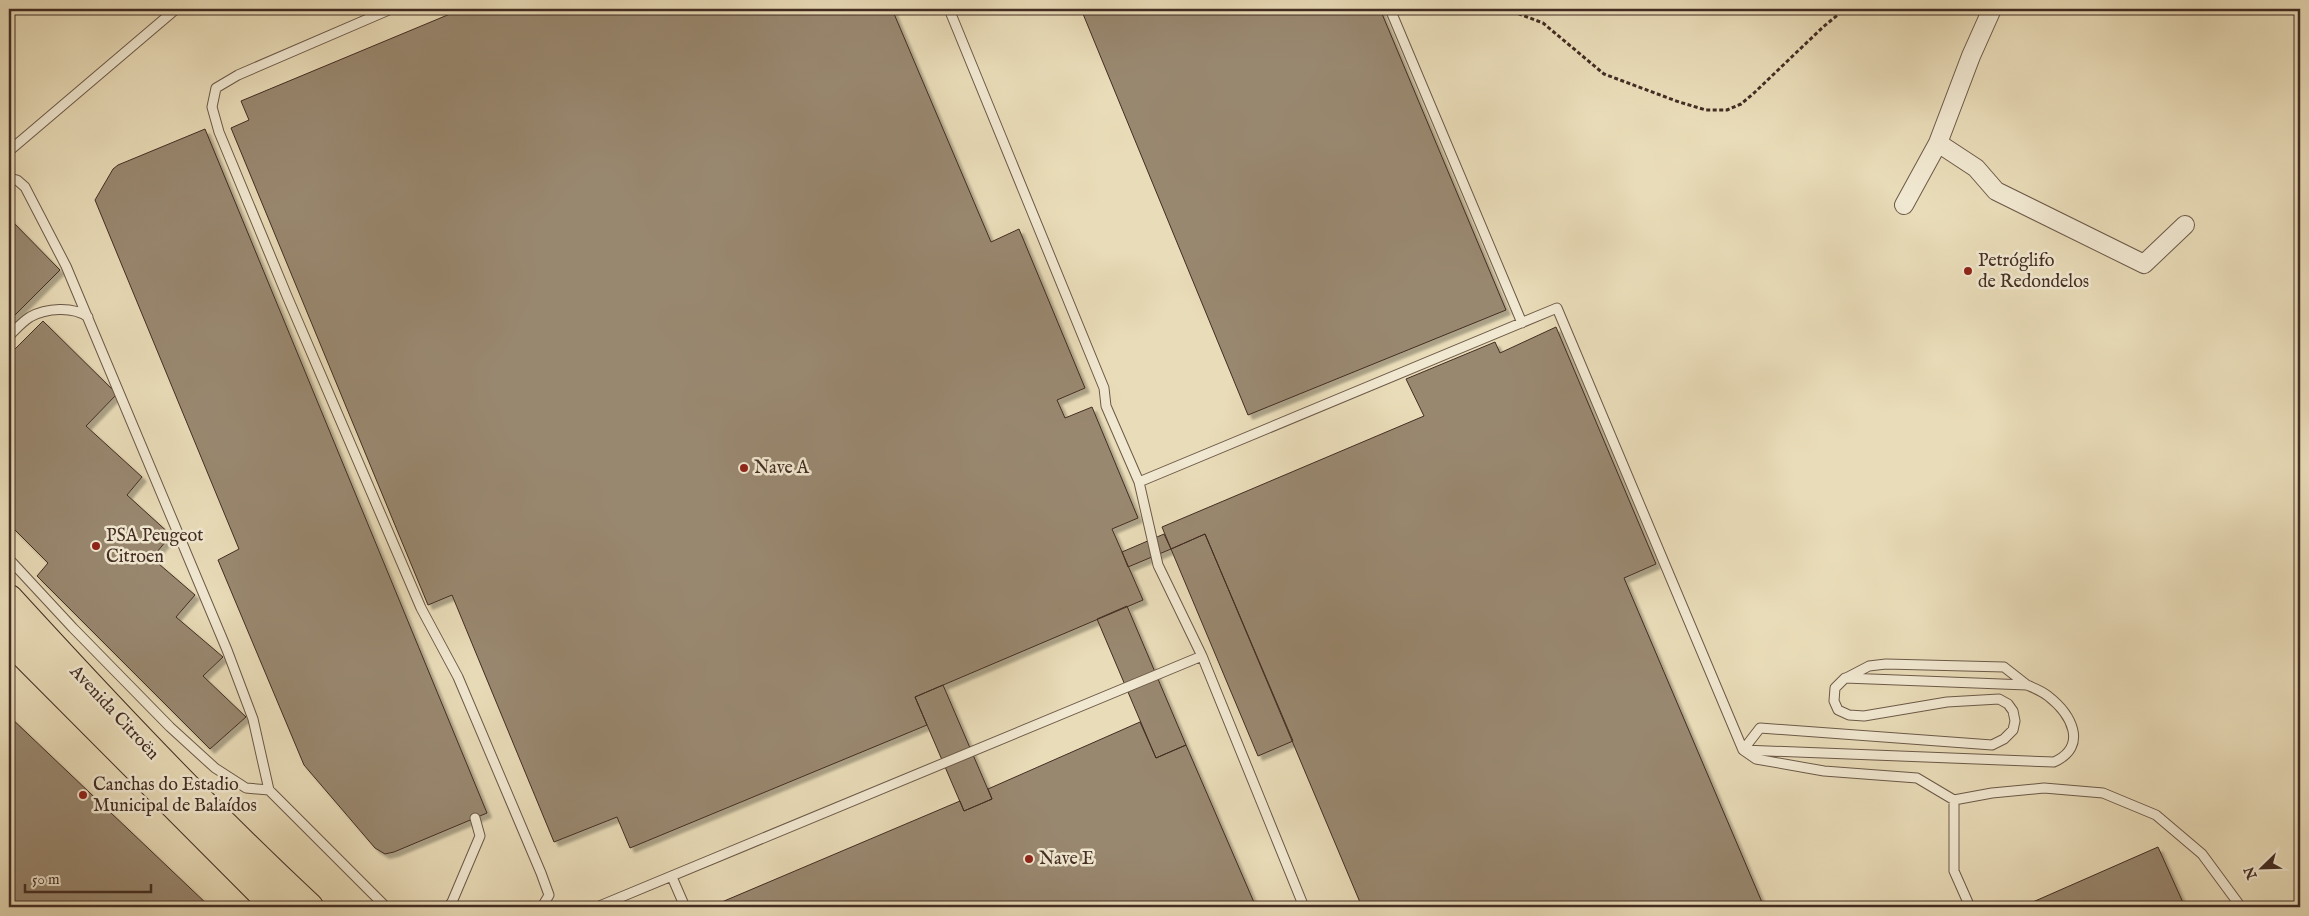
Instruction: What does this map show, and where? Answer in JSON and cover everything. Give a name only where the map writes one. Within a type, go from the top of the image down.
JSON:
[{"type":"main road","name":"Avenida Citroën","points":[[9,599],[125,726],[237,840],[309,907]]},
{"type":"main road","name":"Avenida Citroën","points":[[9,639],[276,907]]},
{"type":"street","points":[[1904,205],[1938,143],[1971,56],[1992,9]]},
{"type":"street","points":[[1938,143],[1976,168],[1996,191],[2144,264],[2185,225]]},
{"type":"lane","points":[[9,150],[176,9]]},
{"type":"lane","points":[[391,9],[238,75],[216,88],[212,107],[220,132],[290,305],[421,608],[458,677],[541,873],[549,895],[542,907]]},
{"type":"lane","points":[[949,9],[1104,388],[1106,406],[1139,482],[1158,565],[1202,656],[1304,907]]},
{"type":"lane","points":[[1390,9],[1522,322]]},
{"type":"lane","points":[[9,178],[17,180],[25,187],[66,266],[88,317],[227,650],[253,719],[269,790],[386,907]]},
{"type":"lane","points":[[1139,482],[1557,308],[1743,750],[1756,759],[1824,771],[1916,778],[1954,800],[1992,793],[2044,788],[2103,793],[2156,815],[2202,854],[2241,907]]},
{"type":"lane","points":[[9,336],[29,318],[44,312],[66,310],[80,312],[88,317]]},
{"type":"lane","points":[[9,559],[170,727],[215,768],[246,788],[269,790]]},
{"type":"lane","points":[[597,907],[1202,656]]},
{"type":"lane","points":[[1886,664],[2004,667],[2027,685],[2047,695],[2059,706],[2074,732],[2073,748],[2065,757],[2054,762],[1743,750],[1760,728],[1992,745],[2004,739],[2013,730],[2016,720],[2013,711],[2008,704],[2000,699],[1946,702],[1864,716],[1849,715],[1838,710],[1834,701],[1835,688],[1846,678],[1869,666],[1886,664]]},
{"type":"lane","points":[[1846,678],[2027,685]]},
{"type":"lane","points":[[1954,800],[1954,870],[1970,907]]},
{"type":"lane","points":[[448,907],[452,902],[480,836],[475,818]]},
{"type":"lane","points":[[672,877],[685,907]]},
{"type":"path","points":[[1506,9],[1543,23],[1604,74],[1706,110],[1727,110],[1741,104],[1754,93],[1823,27],[1845,9]]},
{"type":"building","name":"Nave A","points":[[462,9],[892,9],[991,242],[1019,229],[1085,388],[1057,400],[1065,418],[1092,407],[1138,518],[1112,529],[1143,600],[915,697],[927,725],[630,848],[617,817],[554,842],[452,595],[428,605],[231,128],[249,120],[241,101]]},
{"type":"building","points":[[1081,9],[1380,9],[1506,310],[1248,415]]},
{"type":"building","points":[[205,129],[487,813],[394,852],[385,854],[375,848],[304,765],[218,560],[239,549],[95,200],[113,169],[118,165]]},
{"type":"building","points":[[9,218],[60,270],[9,321]]},
{"type":"building","name":"PSA Peugeot Citroen","points":[[43,321],[117,394],[86,426],[142,477],[127,495],[171,535],[152,558],[195,595],[176,617],[223,657],[203,676],[246,717],[210,749],[37,576],[48,563],[9,524],[9,355]]},
{"type":"building","points":[[1556,327],[1656,564],[1624,578],[1764,907],[1362,907],[1205,534],[1171,549],[1162,527],[1424,416],[1406,379],[1495,342],[1500,353]]},
{"type":"building","points":[[1164,534],[1171,549],[1128,567],[1122,552]]},
{"type":"building","points":[[1205,534],[1293,741],[1258,756],[1171,549]]},
{"type":"building","points":[[1127,606],[1186,745],[1156,758],[1097,619]]},
{"type":"building","points":[[943,685],[992,799],[964,811],[915,697]]},
{"type":"building","points":[[9,716],[210,907],[9,907]]},
{"type":"building","name":"Nave E","points":[[1140,722],[1156,758],[1186,745],[1256,907],[710,907],[960,801],[964,811],[992,799],[988,789]]},
{"type":"building","points":[[2158,847],[2185,907],[2027,907],[2026,905]]},
{"type":"place","name":"Petróglifo de Redondelos","points":[[1968,271]]},
{"type":"place","name":"Nave A","points":[[744,468]]},
{"type":"place","name":"PSA Peugeot Citroen","points":[[96,546]]},
{"type":"place","name":"Canchas do Estadio Municipal de Balaídos","points":[[83,795]]},
{"type":"place","name":"Nave E","points":[[1029,859]]}]
